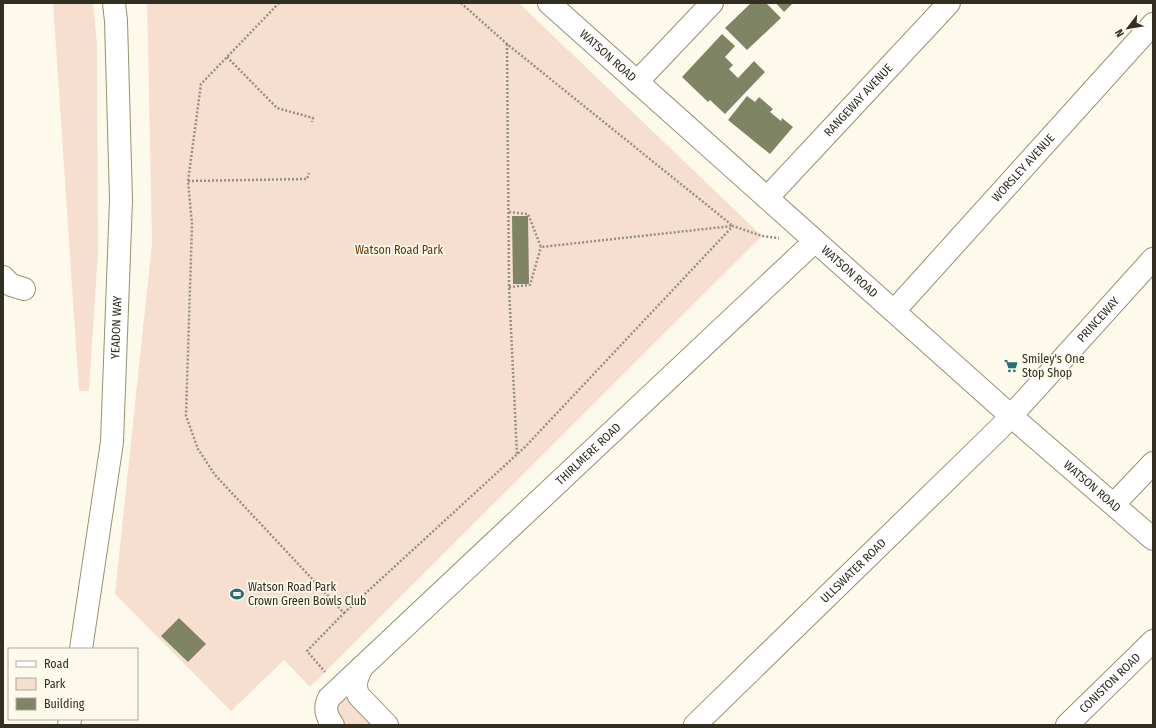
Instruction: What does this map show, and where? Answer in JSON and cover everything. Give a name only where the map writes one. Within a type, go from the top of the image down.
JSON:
[{"type":"street","name":"YEADON WAY","points":[[81,648],[112,442],[121,200],[116,21],[114,3]]},
{"type":"street","name":"WATSON ROAD","points":[[548,3],[1012,416],[1153,539]]},
{"type":"street","points":[[637,82],[712,3]]},
{"type":"street","name":"RANGEWAY AVENUE","points":[[767,198],[949,3]]},
{"type":"street","name":"WORSLEY AVENUE","points":[[894,311],[1153,24]]},
{"type":"street","name":"THIRLMERE ROAD","points":[[333,725],[327,716],[326,704],[339,688],[815,241]]},
{"type":"street","name":"PRINCEWAY","points":[[1012,416],[1153,259]]},
{"type":"street","points":[[3,277],[11,285],[24,289]]},
{"type":"street","name":"ULLSWATER ROAD","points":[[695,725],[1012,416]]},
{"type":"street","points":[[1114,504],[1153,464]]},
{"type":"street","name":"CONISTON ROAD","points":[[1068,725],[1153,641]]},
{"type":"street","points":[[362,667],[358,676],[356,691],[387,725]]},
{"type":"path","points":[[279,3],[201,84],[188,181],[192,224],[186,416],[198,449],[215,474],[344,613]]},
{"type":"path","points":[[461,3],[507,44],[733,226],[762,236],[815,241]]},
{"type":"path","points":[[507,44],[509,287],[517,455]]},
{"type":"path","points":[[227,57],[277,108],[313,118],[312,122]]},
{"type":"path","points":[[188,181],[307,179],[309,173]]},
{"type":"path","points":[[509,212],[528,214],[541,247],[530,286],[509,287]]},
{"type":"path","points":[[541,247],[733,226]]},
{"type":"path","points":[[339,688],[307,651],[344,613],[517,455],[733,226]]},
{"type":"green space","points":[[53,3],[93,3],[97,44],[98,253],[89,391],[79,391]]},
{"type":"green space","name":"Watson Road Park","points":[[147,3],[519,3],[762,236],[310,687],[284,660],[231,711],[115,594],[152,243]]},
{"type":"green space","points":[[358,676],[387,725],[333,725],[329,698]]},
{"type":"building","points":[[751,3],[766,3],[781,18],[747,50],[725,28]]},
{"type":"building","points":[[776,3],[793,3],[784,12]]},
{"type":"building","points":[[722,34],[735,46],[725,57],[733,65],[729,69],[738,78],[754,61],[765,72],[725,114],[710,100],[708,102],[682,77]]},
{"type":"building","points":[[747,96],[755,102],[759,97],[773,109],[770,112],[781,121],[782,118],[793,127],[770,154],[728,120]]},
{"type":"building","points":[[512,216],[528,216],[529,284],[513,284]]},
{"type":"building","points":[[179,618],[206,644],[188,662],[161,636]]},
{"type":"place","name":"Smiley's One Stop Shop","points":[[1011,366]]},
{"type":"place","name":"Watson Road Park Crown Green Bowls Club","points":[[237,594]]}]
